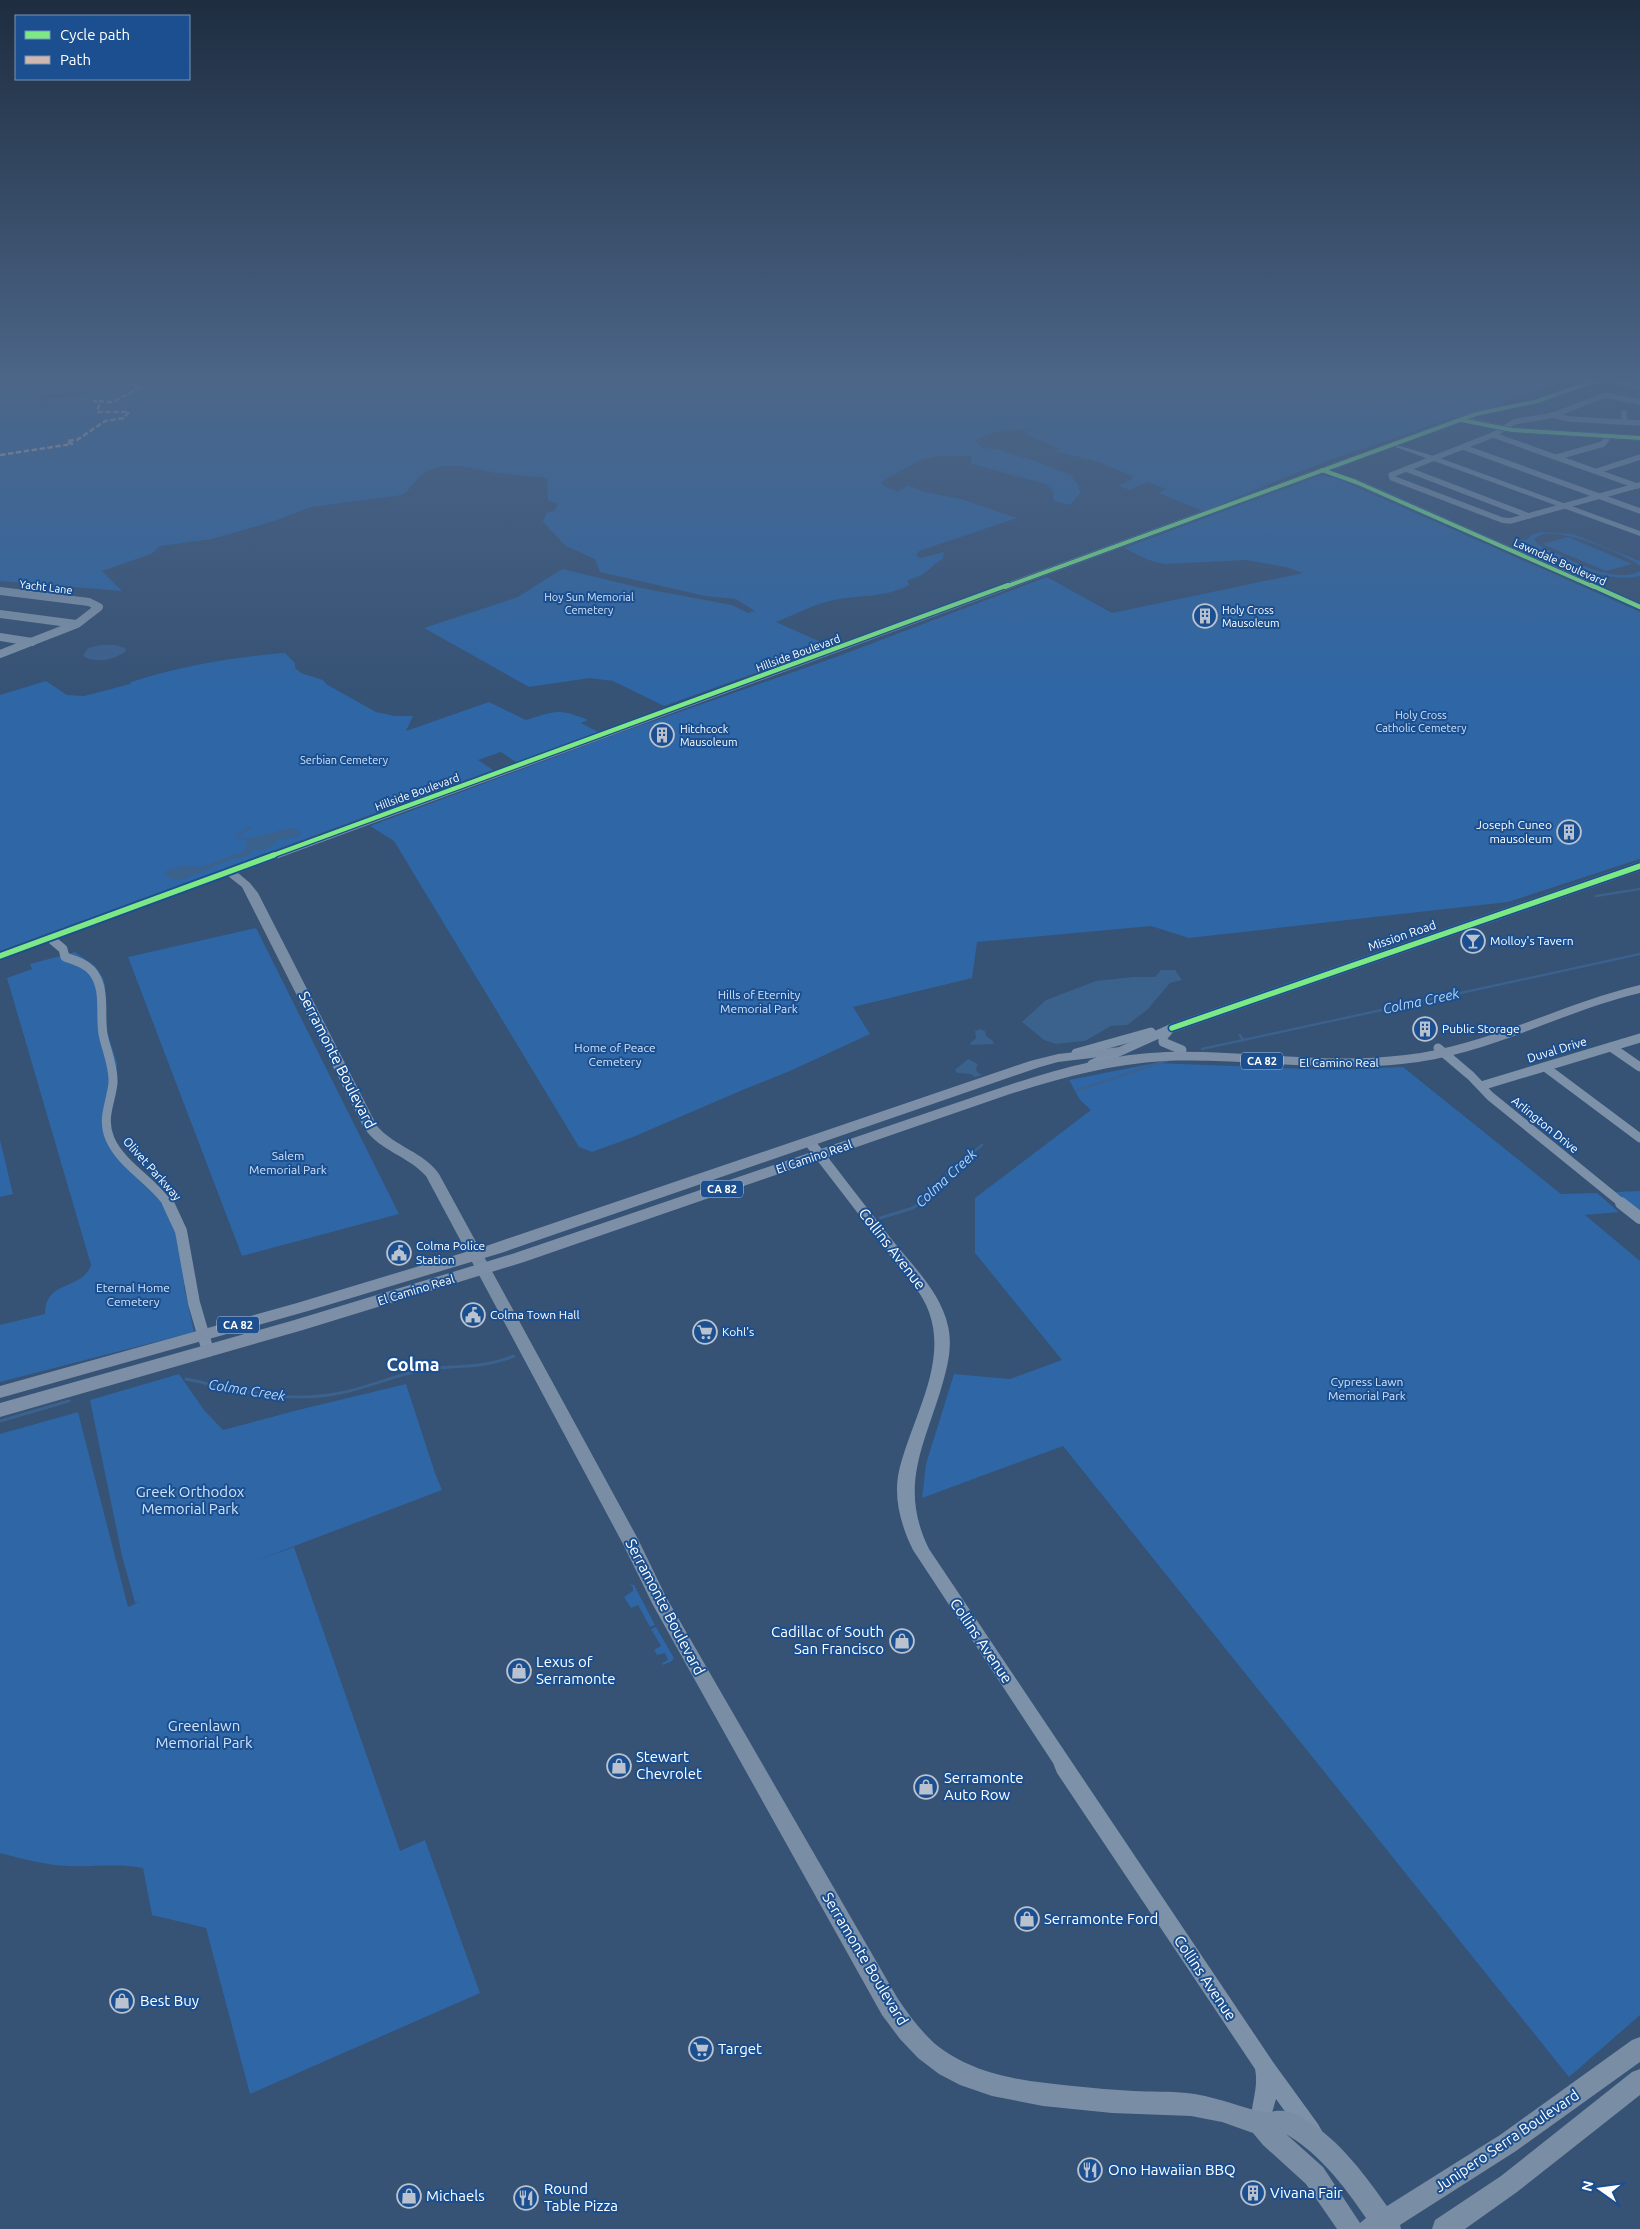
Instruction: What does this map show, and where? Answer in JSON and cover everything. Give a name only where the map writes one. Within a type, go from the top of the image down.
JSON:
[{"type":"main road","name":"Hillside Boulevard","points":[[0,956],[54,942],[230,872],[1292,481]]},
{"type":"main road","name":"Serramonte Boulevard","points":[[230,872],[247,886],[254,896],[371,1128],[386,1144],[428,1170],[480,1262],[632,1544],[663,1608],[890,2007],[912,2036],[933,2056],[953,2069],[973,2080],[999,2088],[1028,2094],[1201,2106],[1234,2114],[1260,2124],[1277,2121],[1288,2123],[1308,2136],[1328,2153],[1358,2186],[1381,2226]]},
{"type":"main road","name":"El Camino Real","points":[[814,1149],[1079,1068],[1117,1060],[1166,1056],[1348,1064],[1404,1060],[1441,1051],[1616,989],[1640,983]]},
{"type":"main road","name":"El Camino Real","points":[[0,1410],[206,1342],[480,1262],[586,1236],[1030,1066],[1058,1058],[1124,1051],[1182,1050],[1331,1060],[1374,1058],[1441,1051],[1479,1045],[1608,998],[1640,989]]},
{"type":"main road","name":"El Camino Real","points":[[0,1392],[206,1342]]},
{"type":"main road","name":"Junipero Serra Boulevard","points":[[1381,2226],[1550,2115],[1640,2048]]},
{"type":"main road","points":[[1444,2229],[1509,2184],[1640,2080]]},
{"type":"main road","name":"Serramonte Boulevard","points":[[1260,2124],[1273,2141],[1298,2159],[1312,2173],[1351,2229]]},
{"type":"street","name":"Lawndale Boulevard","points":[[1353,481],[1640,607]]},
{"type":"street","name":"Lawndale Boulevard","points":[[1360,481],[1640,602]]},
{"type":"street","points":[[1400,481],[1502,520],[1510,521],[1639,486]]},
{"type":"street","points":[[1437,481],[1529,516]]},
{"type":"street","points":[[1497,481],[1640,534]]},
{"type":"street","points":[[1558,481],[1640,511]]},
{"type":"street","points":[[1624,481],[1639,486]]},
{"type":"street","name":"Yacht Lane","points":[[0,591],[89,602],[99,607],[77,624]]},
{"type":"street","points":[[0,614],[77,624]]},
{"type":"street","points":[[0,654],[77,624]]},
{"type":"street","points":[[0,637],[33,642]]},
{"type":"street","name":"Mission Road","points":[[1058,1058],[1172,1028],[1640,866]]},
{"type":"street","name":"Olivet Parkway","points":[[54,942],[63,949],[65,957],[86,966],[100,984],[102,1029],[113,1074],[106,1113],[108,1132],[121,1154],[162,1195],[176,1217],[184,1240],[193,1296],[206,1342]]},
{"type":"street","points":[[1172,1028],[1164,1034],[1162,1041],[1169,1046],[1182,1050]]},
{"type":"street","name":"Mission Road","points":[[1079,1068],[1124,1051],[1172,1028]]},
{"type":"street","name":"Duval Drive","points":[[1481,1086],[1640,1038]]},
{"type":"street","points":[[1611,1047],[1640,1068]]},
{"type":"street","name":"Arlington Drive","points":[[1441,1051],[1490,1096],[1640,1218]]},
{"type":"street","points":[[1545,1067],[1640,1138]]},
{"type":"street","name":"Collins Avenue","points":[[814,1149],[926,1291],[940,1318],[944,1347],[941,1364],[906,1477],[907,1515],[918,1546],[1061,1760],[1063,1767],[1263,2064],[1267,2073],[1268,2088],[1260,2124]]},
{"type":"street","points":[[1263,2064],[1328,2153]]},
{"type":"green space","points":[[0,481],[415,481],[402,495],[311,507],[274,521],[212,539],[160,546],[151,554],[102,571],[122,591],[0,581]]},
{"type":"green space","name":"Hoy Sun Memorial Cemetery","points":[[547,481],[883,481],[881,482],[884,486],[898,492],[908,485],[924,492],[961,499],[1017,518],[919,551],[916,556],[921,558],[944,552],[943,559],[922,575],[907,581],[909,585],[890,592],[823,603],[776,622],[823,643],[815,646],[817,649],[806,655],[664,706],[613,681],[590,678],[529,687],[424,628],[518,597],[562,569],[641,588],[732,605],[748,613],[755,611],[736,599],[705,596],[600,572],[595,559],[566,546],[543,522],[546,513],[554,511],[558,504],[548,500]]},
{"type":"green space","points":[[1035,481],[1075,481],[1080,486],[1078,488],[1081,492],[1070,505],[1054,501],[1053,491],[1046,484]]},
{"type":"green space","points":[[1128,481],[1277,481],[1203,511],[1159,493],[1166,489],[1147,482],[1130,490],[1119,486]]},
{"type":"green space","points":[[1305,481],[1343,481],[1640,612],[1640,859],[1508,902],[1189,938],[1151,926],[977,942],[972,978],[853,1007],[870,1034],[790,1071],[633,1137],[592,1152],[579,1147],[394,841],[370,826],[608,737],[836,657],[1047,577],[1112,613],[1303,573],[1286,567],[1246,560],[1164,564],[1149,560],[1124,548]]},
{"type":"green space","points":[[1540,532],[1573,534],[1640,561],[1640,566],[1603,547],[1569,536],[1542,535],[1534,540],[1542,547],[1604,573],[1629,575],[1640,571],[1640,576],[1625,578],[1594,573],[1519,540],[1527,540],[1531,535]]},
{"type":"green space","points":[[1568,537],[1632,564],[1606,571],[1542,544]]},
{"type":"green space","name":"Serbian Cemetery","points":[[285,653],[295,663],[295,668],[301,673],[323,680],[326,684],[376,712],[395,716],[413,716],[406,731],[489,702],[526,720],[551,713],[563,712],[588,720],[581,723],[598,732],[516,762],[501,752],[478,760],[493,770],[0,951],[0,695],[46,681],[67,695],[84,696],[130,684],[150,676],[188,667],[246,657]]},
{"type":"green space","name":"Salem Memorial Park","points":[[256,928],[399,1214],[242,1256],[128,957]]},
{"type":"green space","name":"Eternal Home Cemetery","points":[[75,952],[95,966],[105,985],[107,1032],[117,1063],[107,1112],[115,1147],[169,1205],[188,1280],[184,1286],[194,1332],[0,1382],[0,1325],[45,1314],[51,1295],[80,1279],[91,1265],[7,978],[32,969],[30,964]]},
{"type":"green space","name":"Cypress Lawn Memorial Park","points":[[1155,1063],[1334,1070],[1403,1067],[1561,1194],[1597,1193],[1619,1212],[1585,1215],[1640,1261],[1640,2015],[1569,2077],[1063,1446],[922,1498],[926,1464],[954,1374],[1010,1379],[1062,1360],[975,1253],[975,1198],[1091,1110],[1080,1100],[1069,1080]]},
{"type":"green space","points":[[0,1140],[13,1194],[0,1197]]},
{"type":"green space","points":[[1640,1191],[1640,1211],[1616,1192]]},
{"type":"green space","name":"Greenlawn Memorial Park","points":[[179,1374],[204,1410],[223,1430],[406,1384],[442,1490],[255,1561],[294,1547],[400,1851],[425,1840],[480,1993],[250,2094],[206,1928],[152,1915],[143,1868],[106,1865],[60,1865],[0,1853],[0,1434],[78,1412],[128,1607],[139,1602],[135,1603],[122,1556],[90,1400]]},
{"type":"green space","points":[[630,1584],[634,1585],[655,1625],[650,1627],[638,1605],[631,1608],[624,1597],[633,1591],[633,1587]]},
{"type":"green space","points":[[656,1627],[674,1658],[663,1665],[662,1663],[668,1660],[665,1653],[657,1655],[654,1650],[661,1646],[651,1629]]},
{"type":"shaded area","points":[[100,645],[115,645],[125,648],[126,651],[116,657],[105,660],[93,660],[83,656],[88,648]]},
{"type":"shaded area","points":[[290,828],[296,829],[301,833],[297,836],[279,840],[267,849],[254,850],[248,856],[232,859],[182,880],[174,880],[164,875],[167,870],[183,866],[201,867],[246,850],[247,839]]},
{"type":"shaded area","points":[[1161,970],[1175,970],[1182,980],[1170,983],[1147,1010],[1127,1025],[1111,1026],[1085,1041],[1056,1044],[1044,1040],[1022,1022],[1046,1000],[1096,981],[1132,977],[1155,977]]},
{"type":"shaded area","points":[[980,1029],[985,1031],[986,1036],[994,1044],[971,1045],[970,1043],[976,1038],[975,1031]]},
{"type":"shaded area","points":[[968,1059],[978,1064],[977,1072],[982,1075],[975,1077],[971,1074],[957,1073],[955,1070]]},
{"type":"waterway","points":[[236,838],[239,834],[252,827]]},
{"type":"waterway","points":[[239,839],[247,839]]},
{"type":"waterway","points":[[1596,896],[1640,889]]},
{"type":"waterway","name":"Colma Creek","points":[[1202,1049],[1640,954]]},
{"type":"waterway","name":"Colma Creek","points":[[1240,1035],[1243,1040]]},
{"type":"waterway","name":"Colma Creek","points":[[1078,1090],[1169,1060]]},
{"type":"waterway","name":"Colma Creek","points":[[918,1204],[928,1197],[950,1171],[982,1145]]},
{"type":"waterway","name":"Colma Creek","points":[[880,1218],[913,1208],[920,1203]]},
{"type":"waterway","name":"Colma Creek","points":[[186,1379],[263,1394],[301,1397],[320,1396],[350,1391],[417,1371],[477,1365],[514,1356]]},
{"type":"waterway","name":"Colma Creek","points":[[0,1421],[69,1401]]},
{"type":"cycle path","points":[[0,956],[1292,481]]},
{"type":"cycle path","points":[[1353,481],[1640,607]]},
{"type":"cycle path","points":[[1172,1028],[1640,866]]},
{"type":"place","name":"Holy Cross Mausoleum","points":[[1205,616]]},
{"type":"place","name":"Hitchcock Mausoleum","points":[[662,735]]},
{"type":"place","name":"Joseph Cuneo mausoleum","points":[[1569,832]]},
{"type":"place","name":"Molloy's Tavern","points":[[1473,941]]},
{"type":"place","name":"Public Storage","points":[[1425,1029]]},
{"type":"place","name":"Colma Police Station","points":[[399,1253]]},
{"type":"place","name":"Colma Town Hall","points":[[473,1315]]},
{"type":"place","name":"Kohl's","points":[[705,1332]]},
{"type":"place","name":"Cadillac of South San Francisco","points":[[902,1641]]},
{"type":"place","name":"Lexus of Serramonte","points":[[519,1671]]},
{"type":"place","name":"Stewart Chevrolet","points":[[619,1766]]},
{"type":"place","name":"Serramonte Auto Row","points":[[926,1787]]},
{"type":"place","name":"Serramonte Ford","points":[[1027,1919]]},
{"type":"place","name":"Best Buy","points":[[122,2001]]},
{"type":"place","name":"Target","points":[[701,2049]]},
{"type":"place","name":"Ono Hawaiian BBQ","points":[[1090,2170]]},
{"type":"place","name":"Vivana Fair","points":[[1253,2193]]},
{"type":"place","name":"Michaels","points":[[409,2196]]},
{"type":"place","name":"Round Table Pizza","points":[[526,2198]]},
{"type":"district","name":"Colma","points":[[413,1365]]},
{"type":"park label","name":"Holy Cross Catholic Cemetery","points":[[1421,721]]},
{"type":"park label","name":"Hills of Eternity Memorial Park","points":[[759,1002]]},
{"type":"park label","name":"Home of Peace Cemetery","points":[[615,1055]]},
{"type":"park label","name":"Greek Orthodox Memorial Park","points":[[190,1500]]}]
